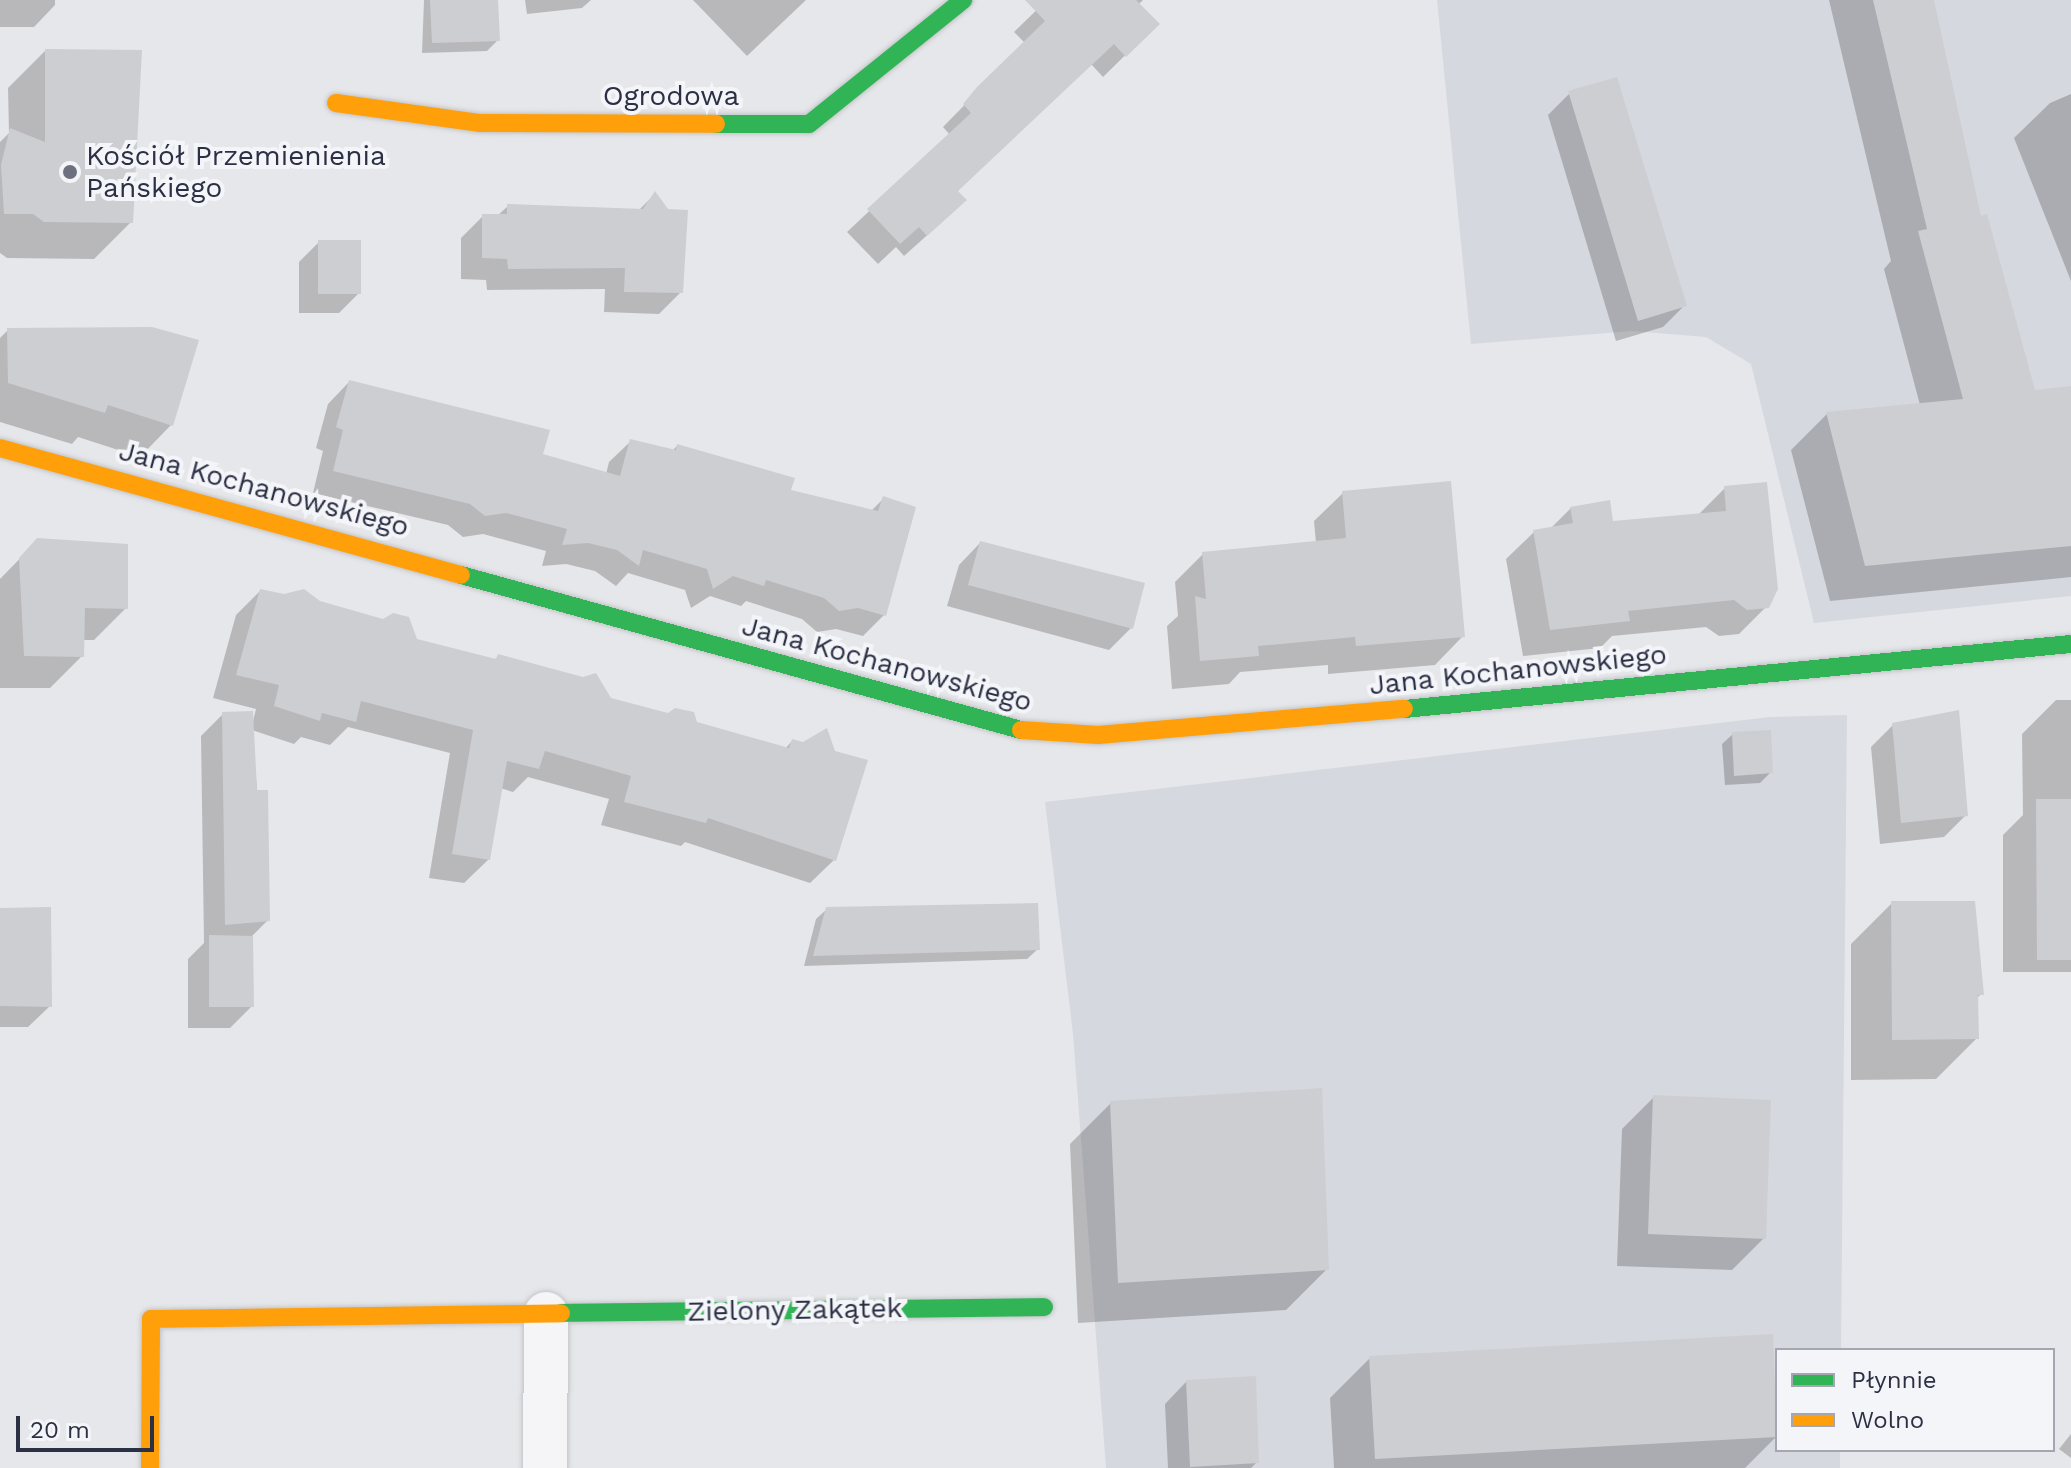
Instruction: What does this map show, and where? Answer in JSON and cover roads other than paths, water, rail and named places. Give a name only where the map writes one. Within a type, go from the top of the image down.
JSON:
[{"type":"street","name":"Ogrodowa","points":[[336,103],[481,123],[809,124],[963,0]]},
{"type":"street","name":"Jana Kochanowskiego","points":[[0,448],[1036,734],[1098,735],[1271,722],[2071,644]]},
{"type":"street","name":"Zielony Zakątek","points":[[150,1468],[151,1319],[1044,1307]]},
{"type":"street","points":[[545,1468],[546,1314]]},
{"type":"place","name":"Kościół Przemienienia Pańskiego","points":[[70,172]]}]
